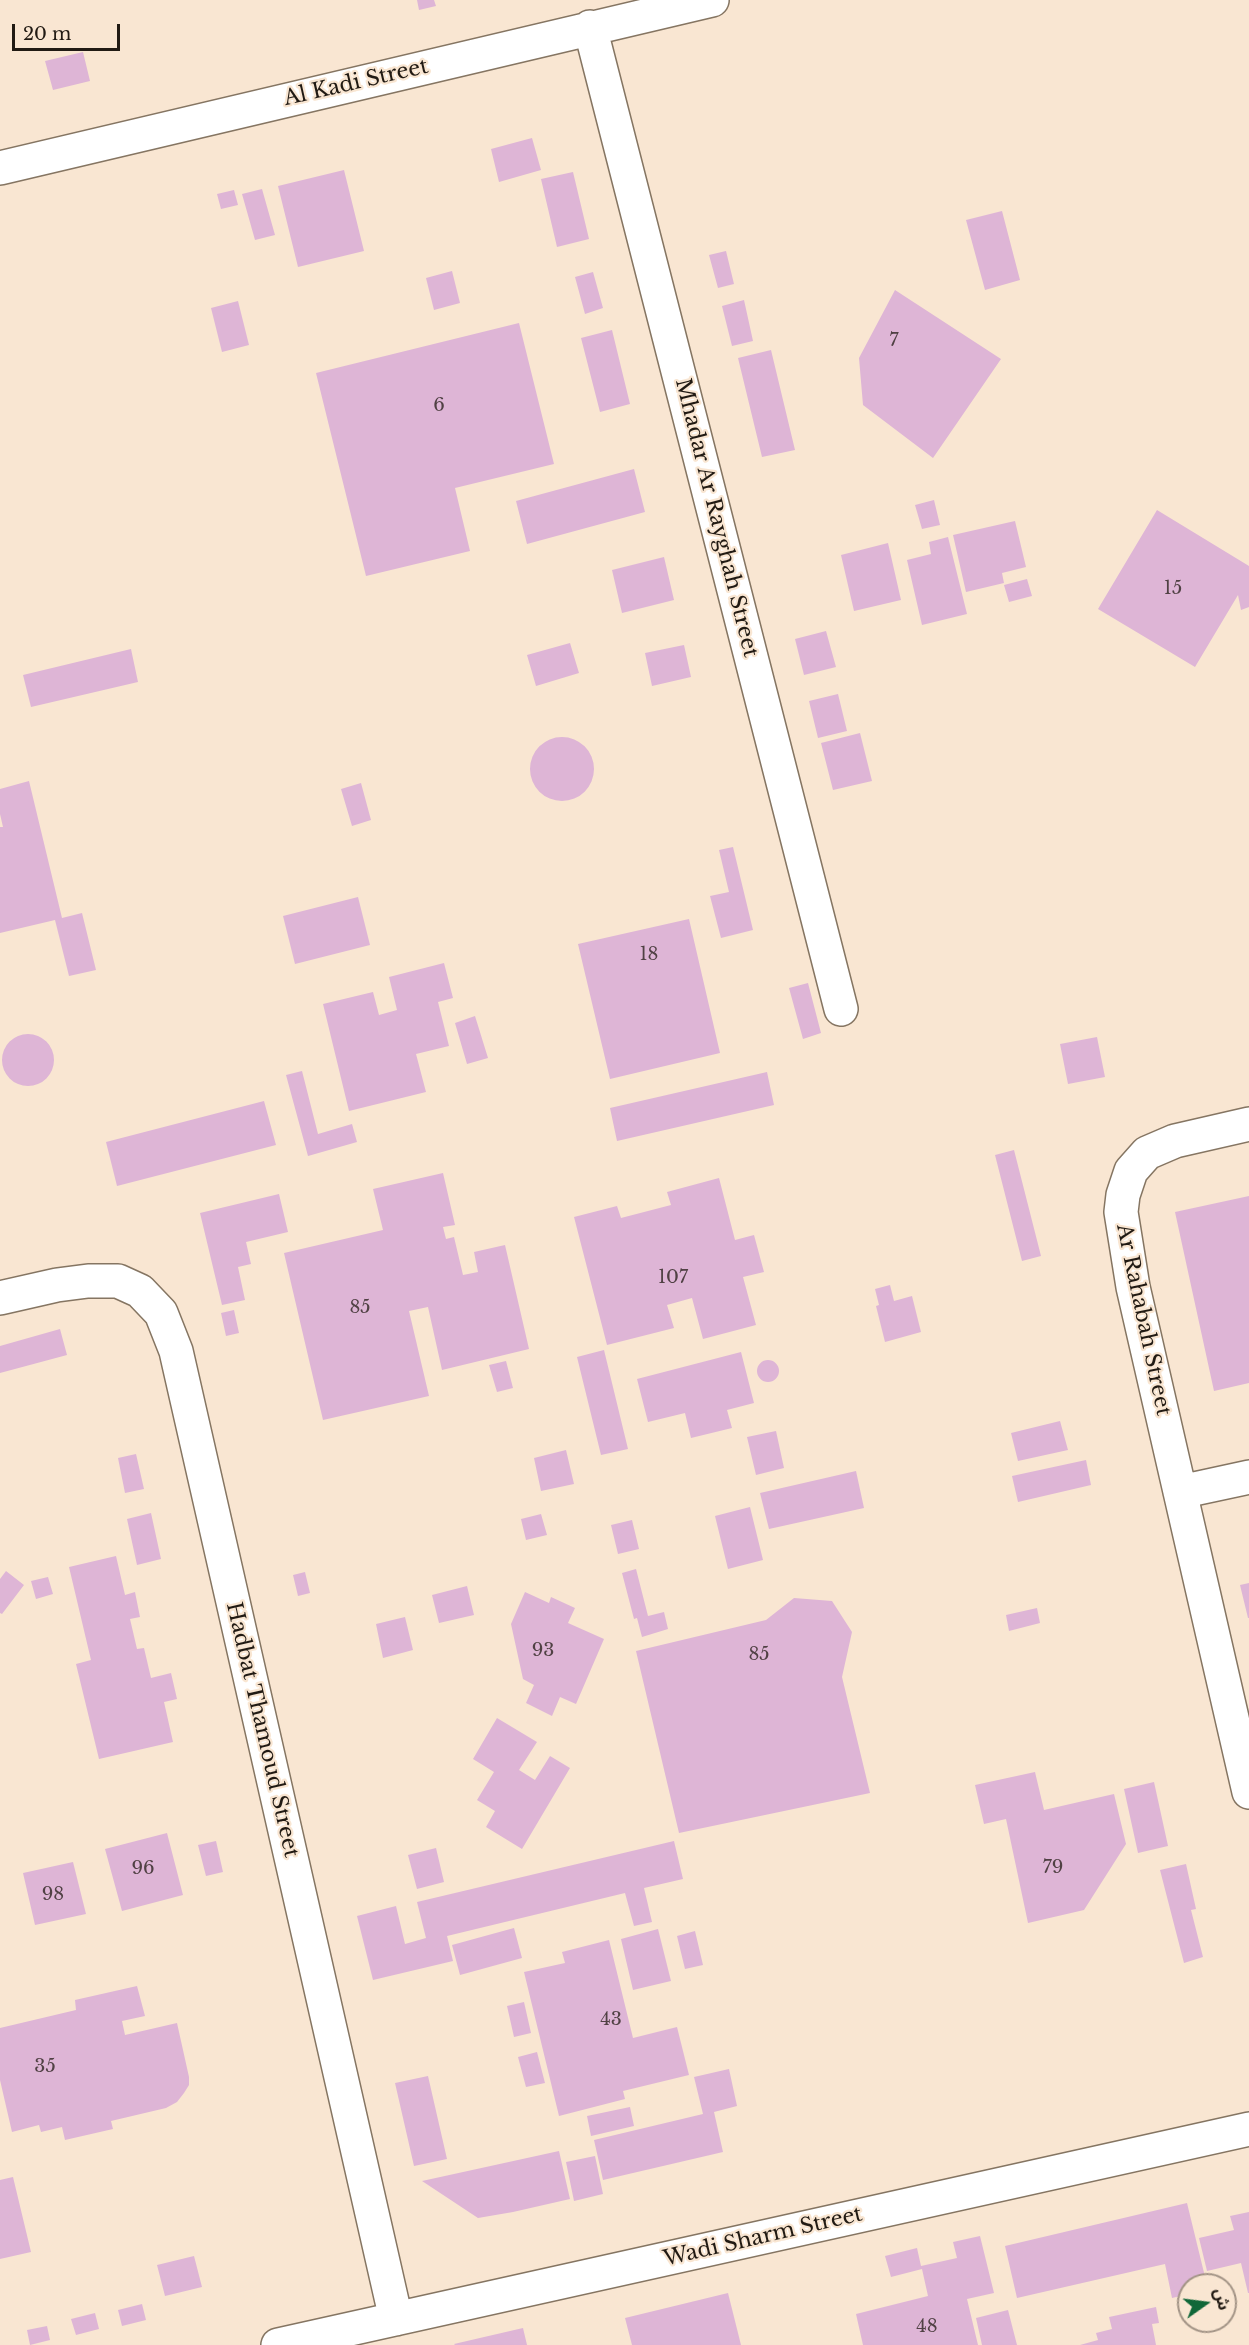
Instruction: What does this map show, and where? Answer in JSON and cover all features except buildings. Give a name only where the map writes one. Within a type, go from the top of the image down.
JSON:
[{"type":"street","name":"Al Kadi Street","points":[[0,168],[712,0]]},
{"type":"street","name":"Mhadar Ar Rayghah Street","points":[[590,27],[841,1009]]},
{"type":"street","name":"Ar Rahabah Street","points":[[1249,1124],[1175,1141],[1147,1153],[1131,1171],[1123,1195],[1121,1212],[1133,1287],[1249,1792]]},
{"type":"street","name":"Hadbat Thamoud Street","points":[[0,1298],[57,1285],[88,1281],[118,1281],[140,1291],[161,1313],[176,1351],[396,2319]]},
{"type":"street","points":[[1180,1492],[1249,1476]]},
{"type":"street","name":"Wadi Sharm Street","points":[[278,2345],[1249,2129]]}]
